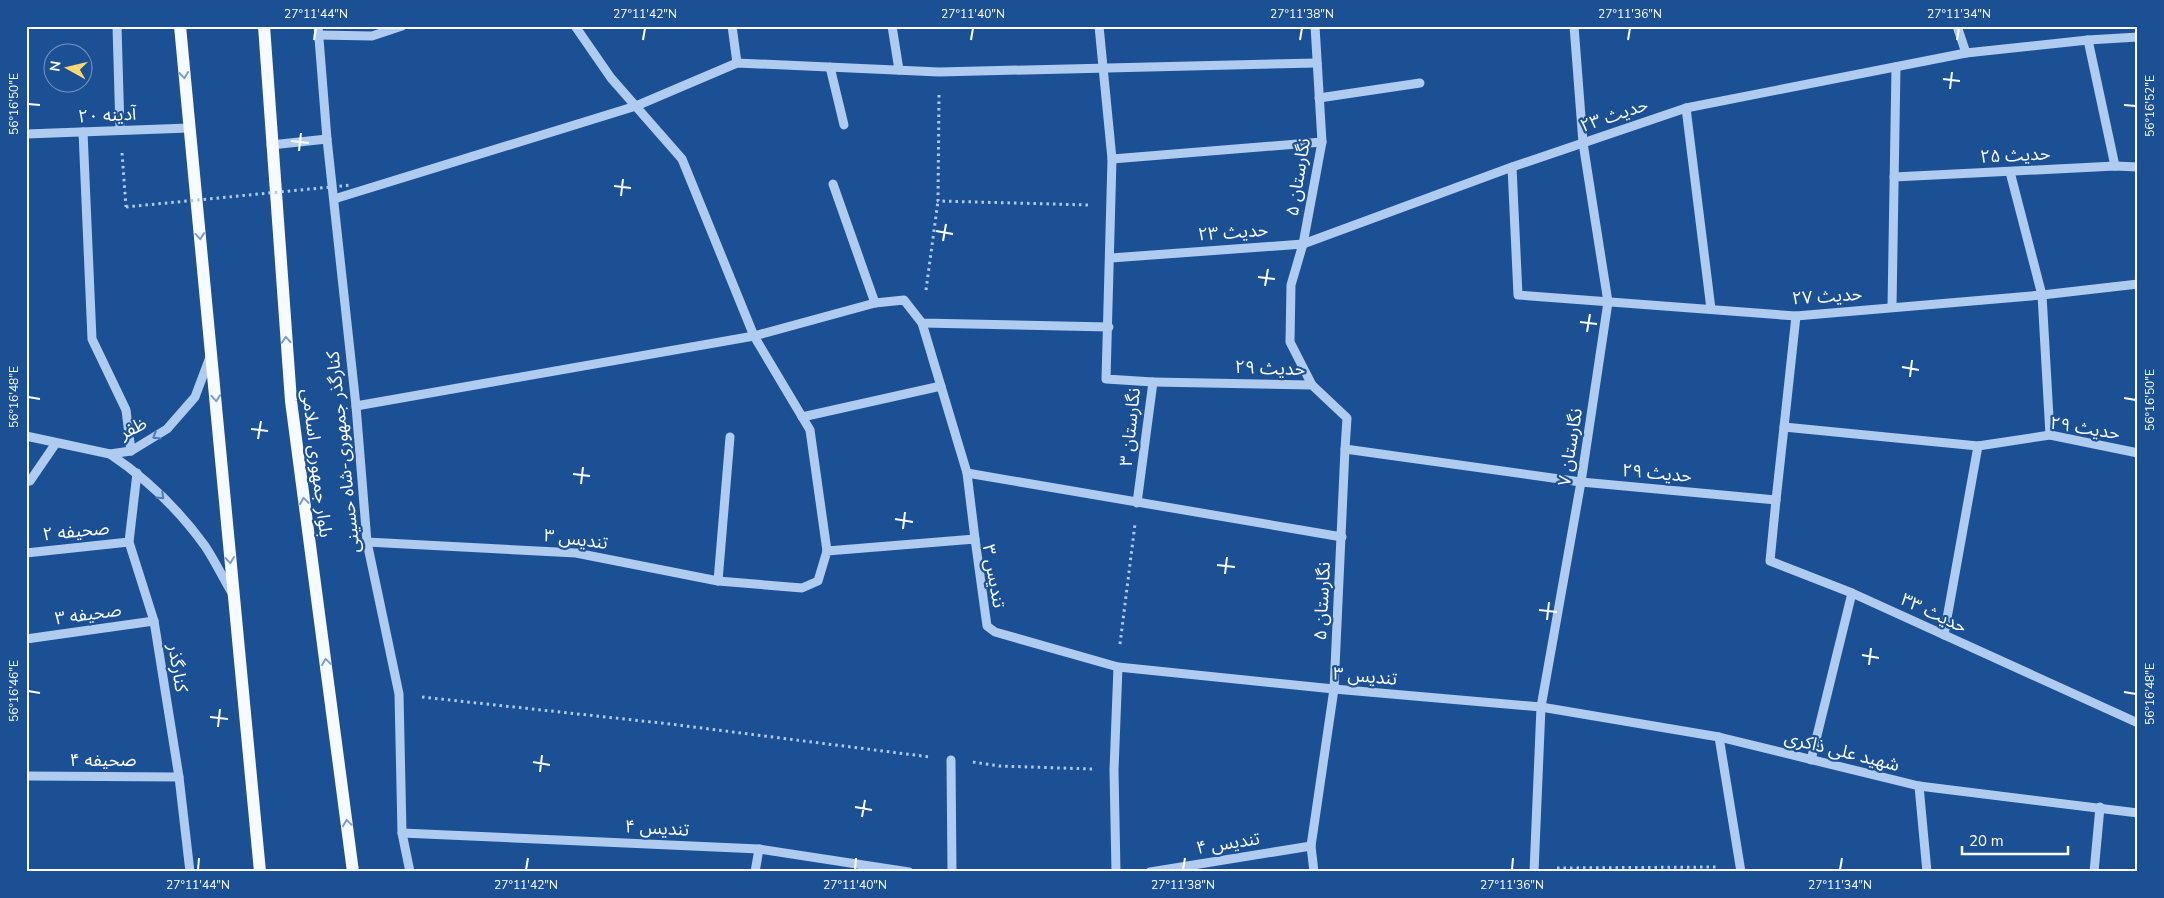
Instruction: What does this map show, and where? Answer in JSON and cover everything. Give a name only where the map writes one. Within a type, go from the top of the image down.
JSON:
[{"type":"main road","points":[[180,26],[212,354],[222,489],[235,599],[260,872]]},
{"type":"main road","name":"بلوار جمهوری اسلامی","points":[[264,26],[291,401],[354,872]]},
{"type":"street","points":[[117,26],[120,130]]},
{"type":"street","points":[[318,31],[372,36],[402,26]]},
{"type":"street","points":[[575,26],[611,78],[682,159],[754,336],[810,430],[827,551]]},
{"type":"street","points":[[732,26],[737,63]]},
{"type":"street","points":[[892,26],[899,70]]},
{"type":"street","name":"نگارستان ۳","points":[[1099,26],[1112,159],[1111,258],[1106,379],[1153,382],[1137,503]]},
{"type":"street","name":"نگارستان ۵","points":[[1312,385],[1290,342],[1291,285],[1303,244],[1322,142],[1315,26]]},
{"type":"street","name":"نگارستان ۷","points":[[1534,870],[1541,707],[1581,482],[1608,302],[1583,143],[1574,26]]},
{"type":"street","points":[[1958,26],[1966,53]]},
{"type":"street","name":"کنارگذر جمهوری-شاه حسینی","points":[[318,31],[327,139],[356,406],[366,542],[399,694],[402,833],[410,872]]},
{"type":"street","name":"حدیث ۲۳","points":[[1111,258],[1303,244],[1512,167],[1686,108],[1966,53],[2088,40],[2138,38]]},
{"type":"street","points":[[2088,40],[2115,166]]},
{"type":"street","points":[[334,199],[636,106],[737,63],[939,72],[1317,63]]},
{"type":"street","points":[[830,67],[844,125]]},
{"type":"street","points":[[1892,307],[1896,67]]},
{"type":"street","points":[[1320,98],[1420,83]]},
{"type":"street","points":[[1686,108],[1711,309]]},
{"type":"street","name":"آدینه ۲۰","points":[[26,134],[189,128]]},
{"type":"street","points":[[83,132],[92,339],[126,410],[131,451]]},
{"type":"street","points":[[271,144],[327,139]]},
{"type":"street","points":[[1112,159],[1322,142]]},
{"type":"street","name":"حدیث ۲۵","points":[[1894,178],[2115,166],[2138,167]]},
{"type":"street","name":"حدیث ۲۷","points":[[1512,167],[1518,295],[1796,316],[2042,295],[2138,284]]},
{"type":"street","points":[[2010,172],[2042,295],[2050,435]]},
{"type":"street","points":[[833,184],[875,303]]},
{"type":"street","points":[[356,406],[754,336],[875,303],[904,300],[922,323],[967,473],[975,540]]},
{"type":"street","points":[[1776,500],[1796,316]]},
{"type":"street","points":[[922,323],[1109,327]]},
{"type":"street","name":"ظفر","points":[[26,436],[110,454],[131,451],[167,429],[195,397],[212,354]]},
{"type":"street","name":"حدیث ۲۹","points":[[1153,382],[1312,385],[1347,418],[1345,449],[1581,482],[1776,500]]},
{"type":"street","points":[[802,417],[941,386]]},
{"type":"street","name":"حدیث ۲۹","points":[[1784,428],[1978,446],[2050,435],[2138,453]]},
{"type":"street","points":[[718,581],[730,437]]},
{"type":"street","points":[[26,482],[30,481],[56,443]]},
{"type":"street","points":[[1944,635],[1978,446]]},
{"type":"street","name":"نگارستان ۵","points":[[1314,872],[1311,846],[1334,690],[1345,449]]},
{"type":"street","points":[[110,454],[138,473],[175,509],[205,547],[235,599]]},
{"type":"street","name":"کنارگذر","points":[[138,473],[129,542],[154,621],[179,777],[190,872]]},
{"type":"street","points":[[967,473],[1342,537]]},
{"type":"street","name":"حدیث ۳۳","points":[[1776,500],[1770,561],[1852,593],[2138,723]]},
{"type":"street","name":"تندیس ۳","points":[[366,542],[576,553],[718,581],[802,588],[811,586],[818,581],[827,551],[975,540],[988,626],[996,632],[1118,668],[1334,690],[1541,707]]},
{"type":"street","name":"صحیفه ۲","points":[[26,553],[129,542]]},
{"type":"street","points":[[1811,760],[1852,593]]},
{"type":"street","name":"صحیفه ۳","points":[[26,639],[154,621]]},
{"type":"street","points":[[1116,872],[1114,770],[1118,668]]},
{"type":"street","name":"شهید علی ذاکری","points":[[1541,707],[1719,737],[1919,786],[2138,813]]},
{"type":"street","points":[[1719,737],[1741,869]]},
{"type":"street","points":[[952,760],[952,872]]},
{"type":"street","name":"صحیفه ۴","points":[[26,776],[179,777]]},
{"type":"street","points":[[1919,786],[1927,872]]},
{"type":"street","points":[[2094,872],[2100,807]]},
{"type":"street","name":"تندیس ۴","points":[[402,833],[759,849],[908,872]]},
{"type":"street","name":"تندیس ۴","points":[[1150,872],[1311,846]]},
{"type":"street","points":[[755,872],[759,849]]},
{"type":"path","points":[[922,323],[938,201],[939,72]]},
{"type":"path","points":[[124,171],[126,207],[351,185]]},
{"type":"path","points":[[938,201],[1112,205]]},
{"type":"path","points":[[1118,668],[1137,503]]},
{"type":"path","points":[[399,694],[670,724],[999,766],[1114,770]]},
{"type":"path","points":[[1534,870],[1741,869]]}]
